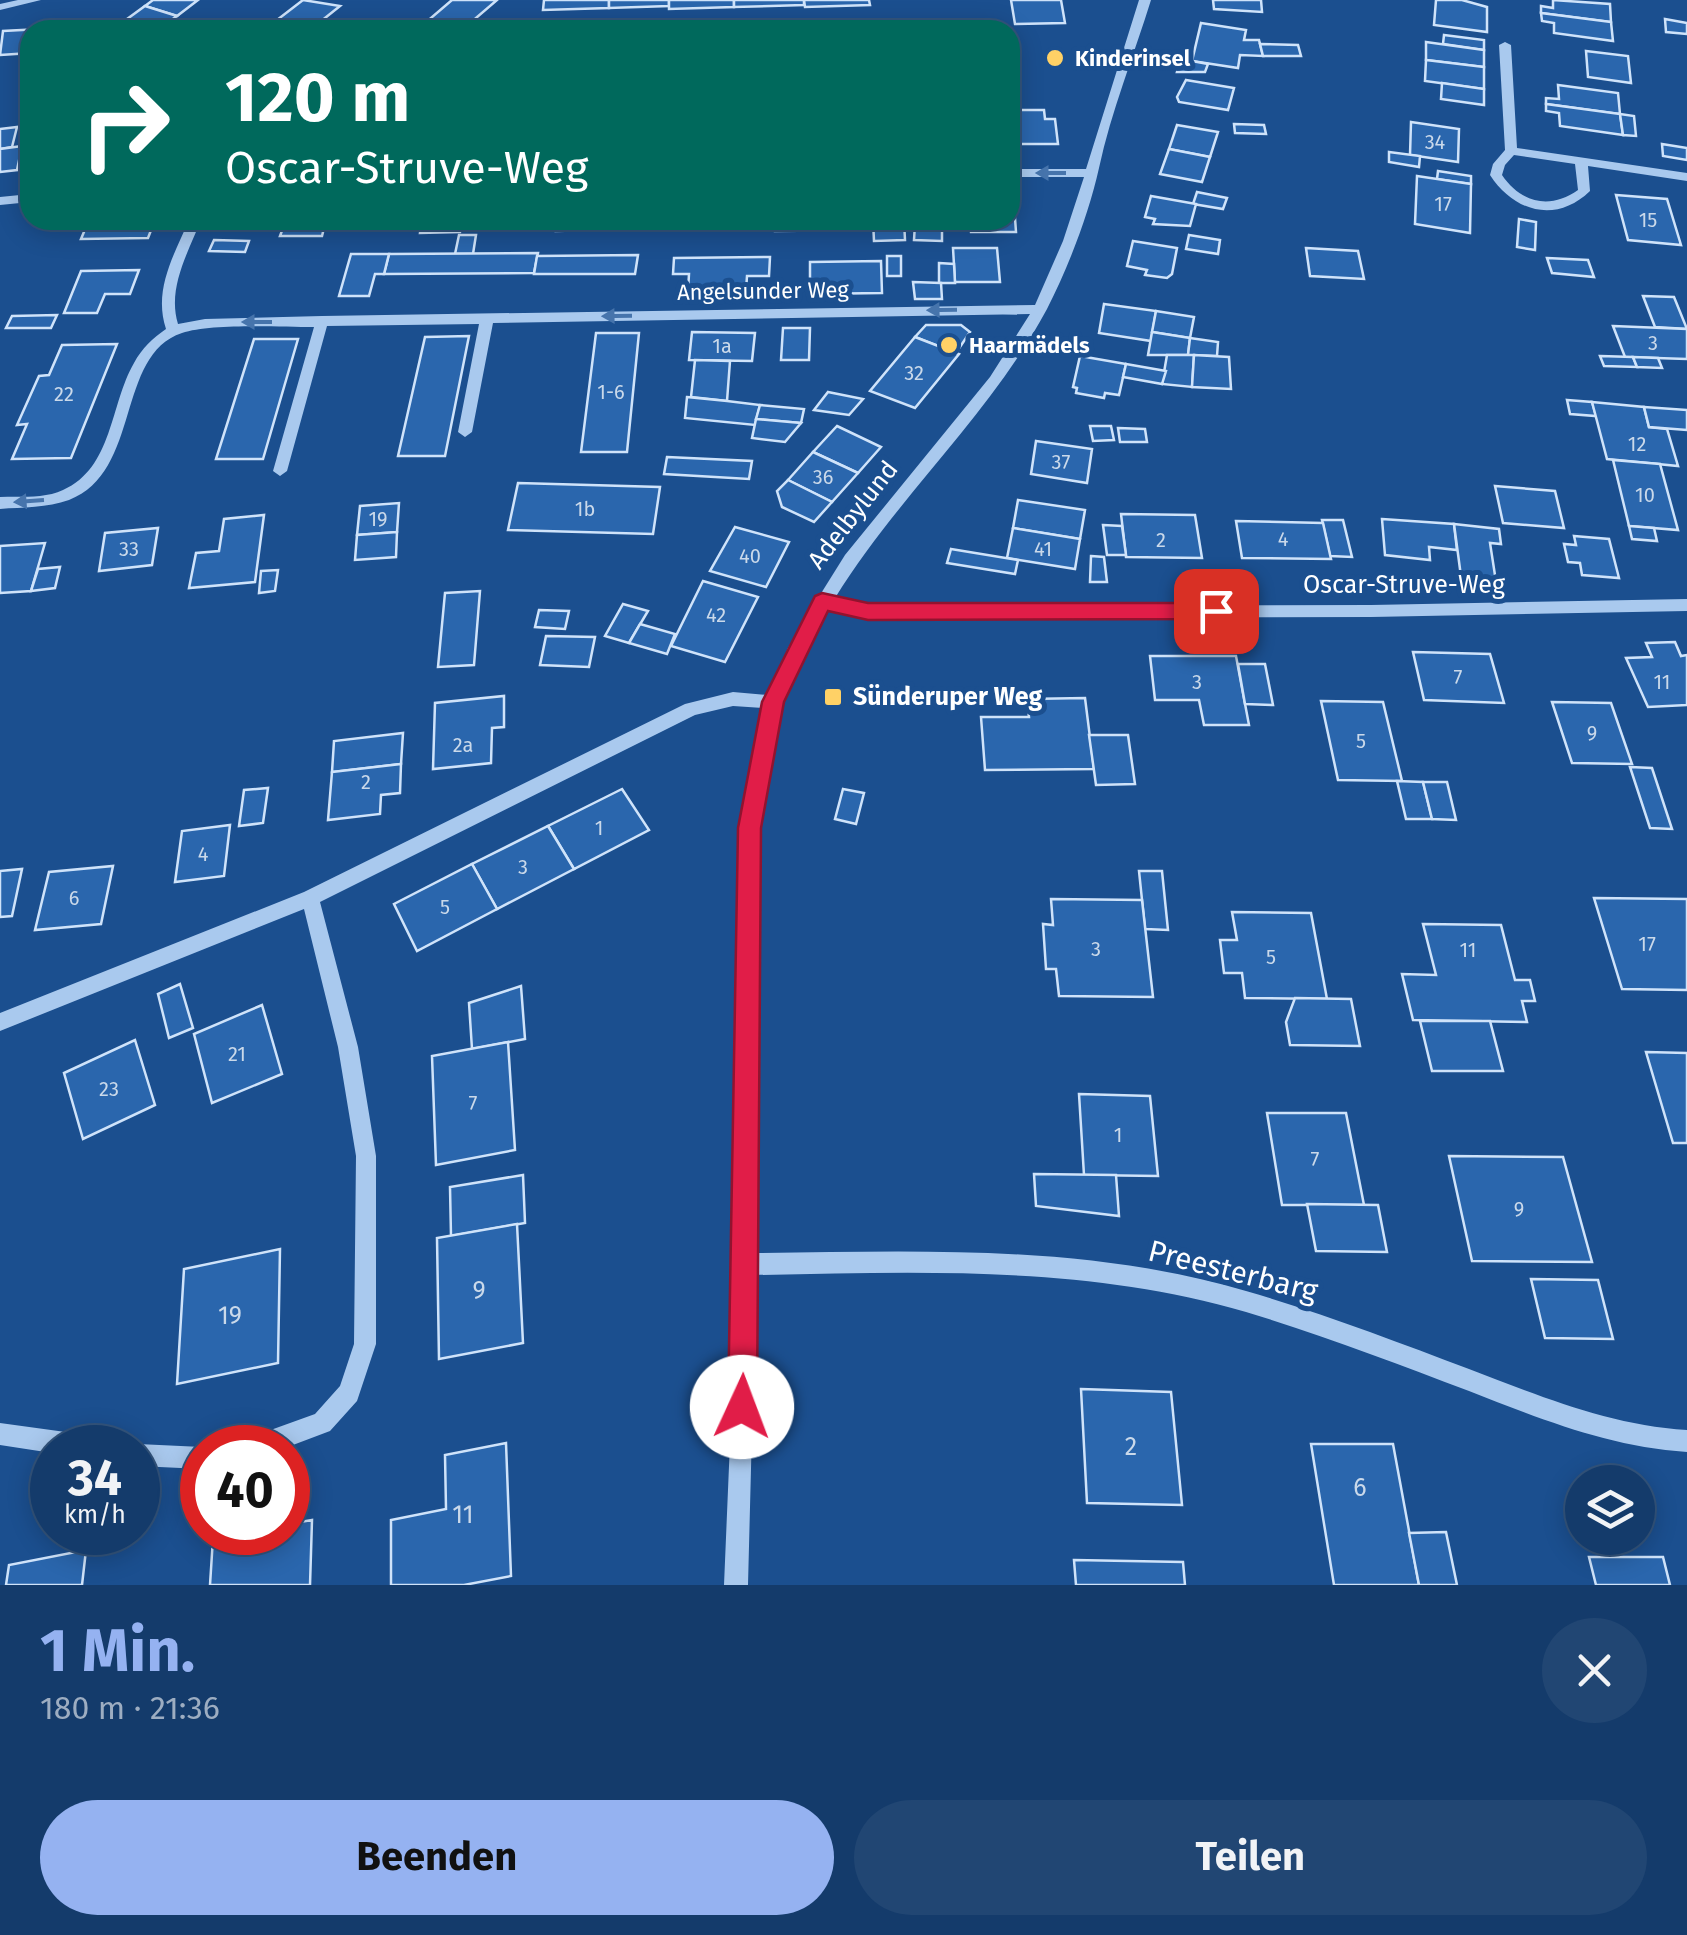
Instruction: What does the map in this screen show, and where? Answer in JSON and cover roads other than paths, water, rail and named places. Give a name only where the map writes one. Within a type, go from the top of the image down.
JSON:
[{"type":"street","points":[[0,7],[35,0]]},
{"type":"street","name":"Adelbylund","points":[[736,1585],[746,1264],[750,828],[773,702],[822,601],[850,559],[995,380],[1040,309],[1070,241],[1145,0]]},
{"type":"street","points":[[1505,46],[1511,151],[1499,164],[1496,175],[1504,190],[1522,202],[1546,207],[1570,204],[1584,191],[1582,162]]},
{"type":"street","points":[[1511,151],[1687,177]]},
{"type":"street","points":[[1020,173],[1093,173]]},
{"type":"street","points":[[0,503],[70,494],[99,471],[138,371],[154,346],[174,330],[165,314],[168,290],[191,230]]},
{"type":"street","name":"Angelsunder Weg","points":[[174,330],[204,324],[322,321],[1040,309]]},
{"type":"street","points":[[465,432],[487,318]]},
{"type":"street","points":[[280,471],[322,321]]},
{"type":"street","name":"Oscar-Struve-Weg","points":[[822,601],[868,612],[1372,611],[1687,605]]},
{"type":"street","points":[[0,1022],[310,898],[691,709],[733,700],[773,702]]},
{"type":"street","points":[[310,898],[348,1047],[366,1156],[365,1344],[349,1393],[322,1423],[310,1427]]},
{"type":"street","name":"Preesterbarg","points":[[746,1264],[991,1263],[1094,1268],[1209,1291],[1308,1319],[1555,1413],[1623,1432],[1687,1441]]},
{"type":"street","points":[[0,1434],[30,1438]]},
{"type":"place","name":"Kinderinsel","points":[[1055,58]]},
{"type":"place","name":"Haarmädels","points":[[949,345]]},
{"type":"place","name":"Sünderuper Weg","points":[[833,697]]}]
